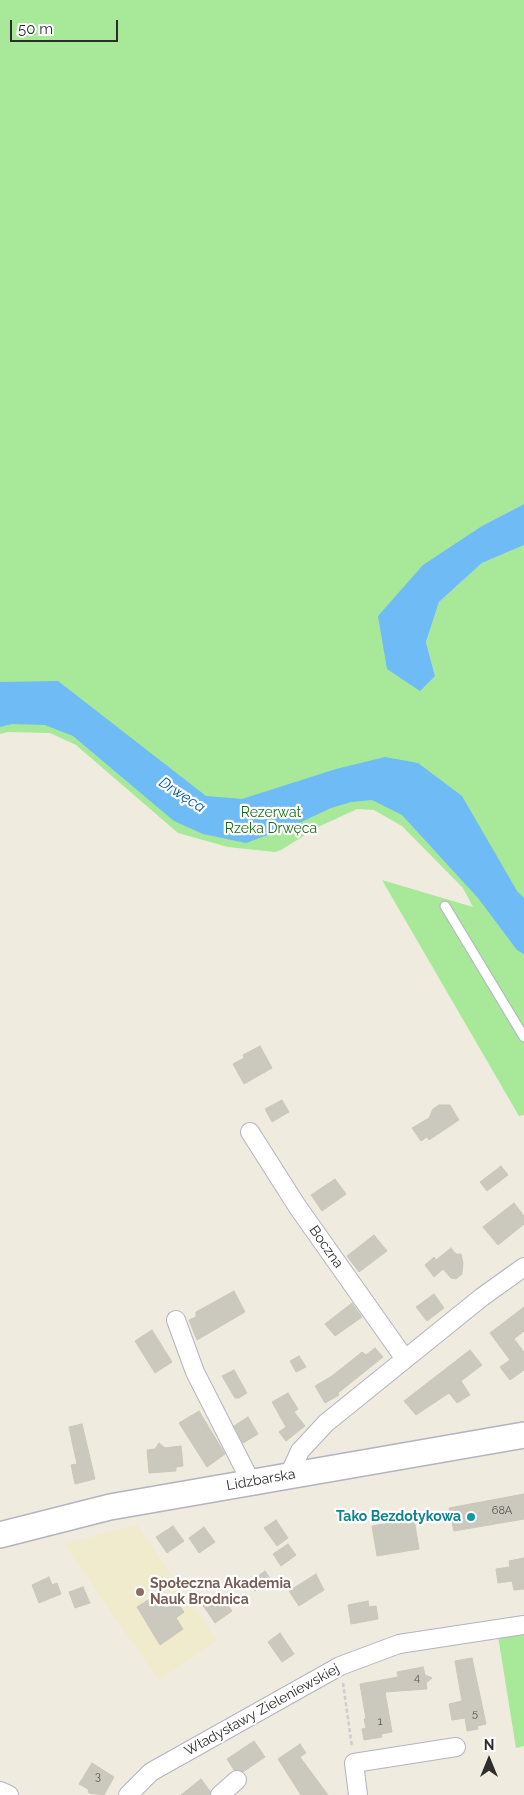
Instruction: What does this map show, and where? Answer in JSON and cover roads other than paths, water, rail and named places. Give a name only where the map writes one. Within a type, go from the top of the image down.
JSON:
[{"type":"main road","name":"Lidzbarska","points":[[0,1535],[110,1507],[524,1435]]},
{"type":"street","name":"Boczna","points":[[250,1132],[297,1206],[406,1359]]},
{"type":"street","points":[[289,1475],[300,1451],[311,1437],[406,1359],[524,1267]]},
{"type":"street","points":[[176,1320],[195,1372],[251,1482]]},
{"type":"street","name":"Władysławy Zieleniewskiej","points":[[128,1795],[150,1772],[340,1666],[399,1644],[524,1626]]},
{"type":"street","points":[[358,1795],[354,1763],[456,1747]]},
{"type":"street","points":[[220,1795],[237,1780]]},
{"type":"street","points":[[0,1791],[9,1795]]},
{"type":"lane","points":[[446,906],[524,1037]]},
{"type":"water","points":[[524,504],[524,545],[482,563],[439,602],[426,642],[435,676],[420,691],[387,669],[378,616],[423,565],[482,526]]},
{"type":"water","name":"Rezerwat Rzeka Drwęca","points":[[58,681],[206,796],[242,799],[336,769],[385,757],[418,763],[462,796],[517,891],[524,898],[524,954],[517,950],[478,898],[402,815],[372,800],[351,802],[331,808],[297,824],[246,843],[203,834],[174,821],[73,736],[45,725],[12,724],[0,727],[0,682]]},
{"type":"place","name":"Tako Bezdotykowa","points":[[471,1517]]},
{"type":"place","name":"Społeczna Akademia Nauk Brodnica","points":[[140,1592]]},
{"type":"water label","name":"Drwęca","points":[[182,795]]}]
